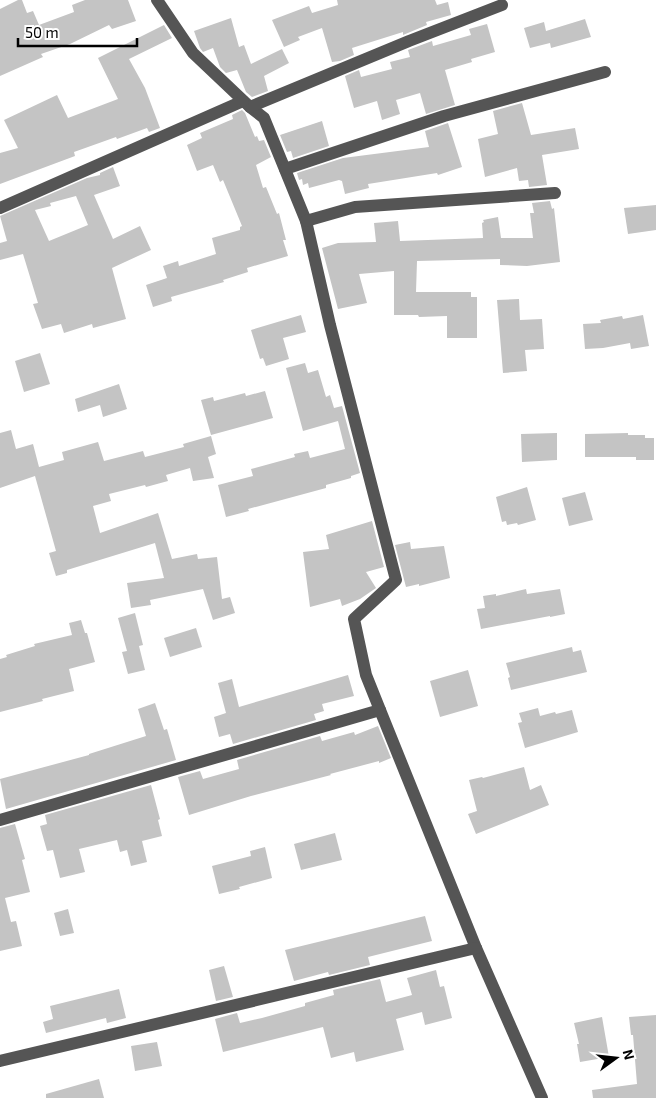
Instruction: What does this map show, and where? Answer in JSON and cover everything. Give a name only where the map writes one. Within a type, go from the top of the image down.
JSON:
[{"type":"street","points":[[157,0],[193,53],[264,118],[306,220],[330,325],[396,580],[354,619],[366,675],[476,948],[542,1098]]},
{"type":"street","points":[[0,208],[247,104],[502,5]]},
{"type":"street","points":[[285,169],[444,116],[605,72]]},
{"type":"street","points":[[306,220],[355,207],[555,193]]},
{"type":"street","points":[[0,820],[380,710]]},
{"type":"street","points":[[0,1061],[476,948]]},
{"type":"building","points":[[18,0],[22,0],[27,13],[33,11],[39,25],[74,12],[72,5],[85,0],[128,0],[136,21],[112,29],[109,25],[70,44],[41,54],[43,57],[0,76],[0,9]]},
{"type":"building","points":[[337,0],[435,0],[437,5],[448,2],[451,15],[426,22],[427,25],[403,35],[403,32],[352,48],[354,55],[340,61],[332,62],[322,28],[298,37],[300,40],[284,47],[272,20],[309,6],[312,13],[338,5]]},
{"type":"building","points":[[231,18],[239,47],[244,45],[251,64],[282,49],[289,63],[264,76],[268,91],[252,97],[246,92],[237,70],[226,73],[220,67],[213,48],[203,52],[200,48],[194,31]]},
{"type":"building","points":[[585,19],[591,37],[551,48],[550,43],[530,48],[524,28],[544,22],[546,31]]},
{"type":"building","points":[[487,24],[495,52],[471,59],[472,62],[445,70],[455,105],[426,114],[420,93],[396,100],[400,114],[382,120],[377,101],[354,108],[345,76],[359,70],[361,77],[392,69],[390,62],[410,57],[408,50],[432,41],[433,46],[471,35],[469,29]]},
{"type":"building","points":[[164,25],[172,38],[129,59],[145,88],[160,128],[149,132],[147,128],[117,139],[116,137],[74,152],[75,156],[0,184],[0,153],[18,148],[4,120],[57,95],[68,118],[118,99],[98,58]]},
{"type":"building","points":[[522,103],[531,135],[575,128],[579,149],[542,155],[547,185],[529,187],[528,180],[519,181],[517,168],[485,177],[478,139],[498,134],[493,111]]},
{"type":"building","points":[[242,110],[255,137],[257,136],[259,141],[264,140],[271,157],[256,165],[263,188],[266,187],[277,214],[279,213],[286,240],[283,240],[288,256],[247,268],[248,272],[223,280],[224,282],[171,297],[172,301],[153,307],[146,285],[167,278],[163,266],[178,261],[179,266],[216,254],[212,238],[240,230],[242,226],[223,180],[220,182],[213,165],[197,171],[187,145],[202,138],[200,133],[233,119],[232,115]]},
{"type":"building","points":[[322,121],[329,146],[293,158],[291,151],[287,152],[280,135]]},
{"type":"building","points":[[448,123],[462,167],[438,175],[437,173],[368,184],[369,188],[345,194],[342,181],[339,180],[309,188],[308,183],[303,185],[302,179],[299,180],[297,173],[343,158],[429,147],[425,131]]},
{"type":"building","points":[[113,167],[120,186],[94,195],[113,239],[140,226],[151,250],[112,268],[126,319],[93,328],[92,324],[64,333],[61,324],[42,329],[33,304],[38,303],[23,254],[0,260],[0,243],[7,241],[0,216],[87,178],[100,175],[100,173]],"holes":[[[76,196],[88,225],[49,241],[35,210],[51,206],[50,203]]]},
{"type":"building","points":[[550,201],[552,209],[554,208],[560,262],[527,266],[500,265],[500,259],[417,261],[416,292],[471,292],[471,297],[477,297],[477,338],[447,338],[447,316],[419,317],[418,315],[394,315],[394,271],[359,274],[367,303],[338,309],[322,248],[338,243],[376,242],[374,223],[398,221],[400,241],[483,238],[483,220],[498,217],[501,238],[533,238],[530,213],[534,213],[532,203]]},
{"type":"building","points":[[656,205],[656,230],[628,234],[624,208]]},
{"type":"building","points":[[519,299],[520,320],[542,319],[544,349],[525,350],[527,371],[503,373],[497,300]]},
{"type":"building","points":[[301,315],[306,332],[283,338],[289,359],[266,366],[263,358],[260,359],[251,330]]},
{"type":"building","points":[[643,315],[649,346],[631,349],[630,343],[585,349],[583,324],[601,323],[600,320],[622,316],[623,319]]},
{"type":"building","points":[[40,353],[50,384],[24,392],[15,361]]},
{"type":"building","points":[[305,363],[308,373],[318,370],[326,397],[330,395],[334,408],[342,406],[360,473],[351,476],[351,478],[326,485],[326,488],[248,509],[249,511],[226,517],[218,485],[253,476],[251,469],[295,457],[294,454],[308,451],[310,458],[345,449],[338,421],[303,431],[286,368]]},
{"type":"building","points":[[119,384],[127,409],[103,417],[100,405],[78,412],[75,399]]},
{"type":"building","points":[[265,391],[273,418],[211,435],[201,400],[213,397],[214,401],[245,393],[246,396]]},
{"type":"building","points":[[11,430],[16,449],[33,444],[39,467],[64,460],[62,452],[98,442],[104,461],[143,451],[145,457],[184,447],[183,444],[211,436],[216,454],[208,457],[214,478],[193,481],[190,468],[166,475],[168,481],[109,494],[111,501],[93,506],[100,533],[158,513],[172,559],[197,554],[198,559],[217,557],[222,599],[230,597],[235,613],[213,620],[203,589],[150,600],[151,605],[131,608],[127,583],[164,578],[155,543],[67,570],[67,573],[56,576],[49,553],[56,551],[35,476],[0,488],[0,433]]},
{"type":"building","points":[[557,433],[557,460],[522,462],[521,434]]},
{"type":"building","points":[[628,433],[628,435],[645,435],[645,438],[654,438],[654,460],[636,460],[636,457],[585,457],[585,434]]},
{"type":"building","points":[[527,487],[536,520],[518,525],[517,523],[507,525],[506,521],[502,522],[496,497]]},
{"type":"building","points":[[585,492],[593,520],[569,526],[562,498]]},
{"type":"building","points":[[372,521],[384,567],[366,572],[376,588],[360,599],[342,606],[340,599],[310,607],[303,552],[329,549],[326,535]]},
{"type":"building","points":[[410,542],[411,549],[444,546],[450,578],[419,586],[419,584],[406,587],[395,545]]},
{"type":"building","points":[[526,589],[527,594],[560,589],[565,614],[481,629],[477,609],[485,608],[483,596],[496,594],[496,596]]},
{"type":"building","points":[[135,613],[143,645],[139,646],[145,670],[128,674],[122,652],[127,651],[118,618]]},
{"type":"building","points":[[81,620],[85,633],[87,633],[95,662],[69,669],[74,691],[0,712],[0,659],[7,657],[6,655],[35,646],[34,644],[72,635],[69,623]]},
{"type":"building","points":[[196,628],[202,647],[170,657],[164,638]]},
{"type":"building","points":[[572,647],[573,652],[581,650],[587,672],[511,690],[506,663]]},
{"type":"building","points":[[468,670],[478,706],[440,717],[430,681]]},
{"type":"building","points":[[348,675],[354,696],[322,704],[324,711],[314,714],[316,720],[233,744],[230,734],[219,737],[214,717],[226,713],[218,683],[232,679],[239,707]]},
{"type":"building","points":[[155,703],[164,730],[167,729],[176,760],[6,809],[0,779],[89,755],[146,736],[138,709]]},
{"type":"building","points":[[538,708],[540,716],[572,710],[578,732],[525,748],[518,723],[522,722],[519,713]]},
{"type":"building","points":[[378,726],[391,758],[379,763],[379,761],[330,774],[189,815],[178,777],[200,771],[203,779],[239,769],[237,760],[320,736],[322,741],[354,732],[355,735]]},
{"type":"building","points":[[524,767],[530,790],[541,785],[549,805],[476,834],[468,814],[477,811],[469,780]]},
{"type":"building","points":[[151,785],[160,819],[158,820],[162,836],[142,841],[147,862],[131,866],[127,850],[120,852],[117,840],[79,849],[85,872],[60,878],[53,850],[47,851],[40,826],[47,824],[45,815]]},
{"type":"building","points":[[15,824],[25,859],[22,860],[30,892],[5,898],[11,922],[16,921],[22,946],[0,951],[0,828]]},
{"type":"building","points":[[335,833],[342,860],[301,870],[294,844]]},
{"type":"building","points":[[265,847],[272,878],[219,894],[212,866],[251,856],[250,851]]},
{"type":"building","points":[[68,909],[74,933],[60,936],[54,913]]},
{"type":"building","points":[[425,916],[432,941],[368,957],[370,965],[329,975],[328,972],[294,981],[285,950]]},
{"type":"building","points":[[224,966],[233,997],[216,1001],[209,970]]},
{"type":"building","points":[[436,970],[440,987],[444,986],[452,1018],[425,1025],[422,1012],[396,1019],[404,1050],[356,1062],[354,1052],[331,1058],[323,1027],[223,1052],[215,1019],[237,1013],[240,1023],[262,1018],[305,1006],[305,1003],[334,995],[333,990],[380,979],[386,1002],[412,995],[407,978]]},
{"type":"building","points":[[119,989],[126,1018],[107,1023],[106,1018],[46,1033],[43,1022],[53,1019],[50,1006]]},
{"type":"building","points":[[656,1015],[656,1098],[593,1098],[592,1090],[637,1084],[633,1035],[631,1035],[629,1017]]},
{"type":"building","points":[[602,1017],[609,1057],[580,1062],[577,1044],[579,1044],[574,1023]]},
{"type":"building","points":[[157,1042],[162,1066],[135,1071],[131,1046]]},
{"type":"building","points":[[99,1079],[104,1098],[46,1098],[46,1094]]}]
